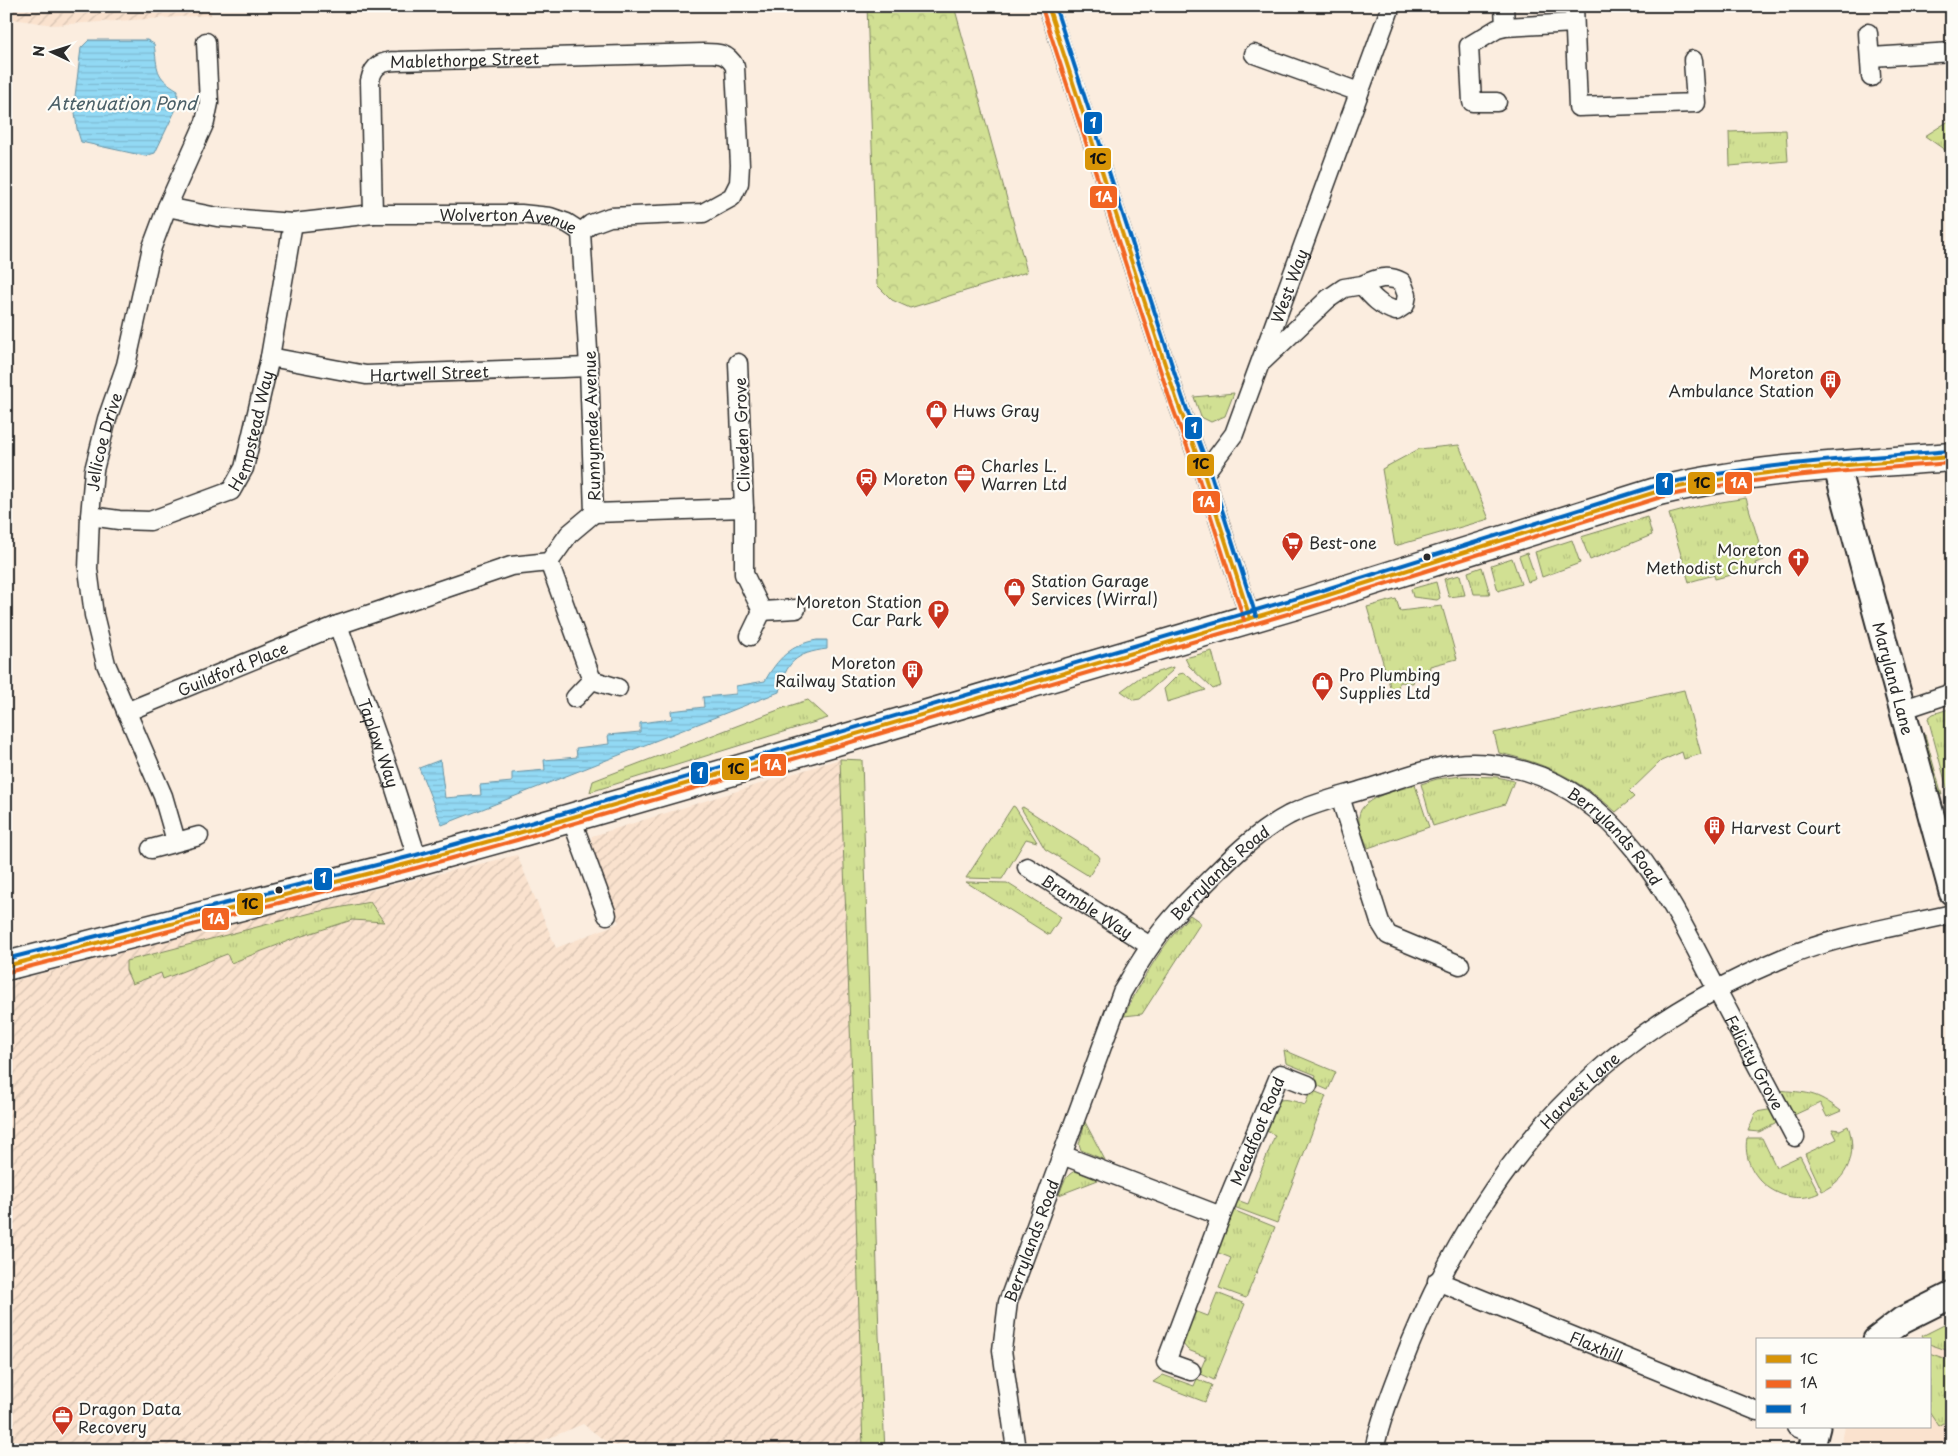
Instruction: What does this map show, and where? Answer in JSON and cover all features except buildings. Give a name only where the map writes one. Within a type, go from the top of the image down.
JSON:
[{"type":"main road","points":[[6,966],[418,861],[571,818],[1250,618],[1659,491],[1702,480],[1752,473],[1952,457]]},
{"type":"street","points":[[1048,6],[1250,618]]},
{"type":"street","name":"West Way","points":[[1204,474],[1234,434],[1391,6]]},
{"type":"street","points":[[1504,6],[1506,27]]},
{"type":"street","points":[[1497,102],[1472,102],[1469,46],[1497,29],[1506,27],[1574,15],[1578,107],[1696,103],[1694,60]]},
{"type":"street","points":[[1868,33],[1871,77]]},
{"type":"street","name":"Jellicoe Drive","points":[[176,841],[163,796],[106,664],[94,614],[88,569],[94,470],[107,419],[126,365],[152,247],[167,207],[205,122],[209,103],[206,42]]},
{"type":"street","points":[[1871,57],[1952,52]]},
{"type":"street","name":"Wolverton Avenue","points":[[167,207],[217,217],[293,223],[374,214],[521,214],[550,217],[567,223],[581,232],[591,224],[610,217],[703,213],[732,197],[739,183],[740,165],[736,67],[732,59],[726,55],[704,53]]},
{"type":"street","name":"Mablethorpe Street","points":[[374,214],[370,81],[372,70],[378,64],[387,61],[704,53]]},
{"type":"street","points":[[1254,54],[1359,92]]},
{"type":"street","name":"Hempstead Way","points":[[90,516],[119,520],[150,521],[231,491],[244,468],[270,357],[293,223]]},
{"type":"street","name":"Runnymede Avenue","points":[[549,562],[569,534],[594,513],[589,367],[581,232]]},
{"type":"street","points":[[1260,364],[1328,299],[1344,288],[1362,285]]},
{"type":"street","name":"Hartwell Street","points":[[270,357],[366,375],[589,367]]},
{"type":"street","name":"Cliveden Grove","points":[[738,363],[744,508],[744,574],[762,611]]},
{"type":"street","name":"Maryland Lane","points":[[1836,465],[1904,709],[1952,892]]},
{"type":"street","name":"Cliveden Grove","points":[[594,513],[744,508]]},
{"type":"street","points":[[338,625],[511,566],[549,562],[592,680]]},
{"type":"street","points":[[750,636],[762,611],[796,609]]},
{"type":"street","name":"Guildford Place","points":[[126,712],[338,625]]},
{"type":"street","name":"Taplow Way","points":[[338,625],[391,776],[418,861]]},
{"type":"street","points":[[592,680],[618,688]]},
{"type":"street","points":[[575,698],[592,680]]},
{"type":"street","points":[[1904,709],[1952,693]]},
{"type":"street","name":"Berrylands Road","points":[[1016,1450],[1002,1350],[1008,1302],[1122,992],[1150,946],[1178,912],[1245,844],[1290,815],[1316,804],[1449,764],[1465,763],[1506,766],[1539,775],[1584,799],[1607,817],[1636,851],[1675,908],[1717,988]]},
{"type":"street","points":[[1340,797],[1380,922],[1388,935],[1460,965]]},
{"type":"street","points":[[571,818],[606,915]]},
{"type":"street","points":[[151,849],[199,836]]},
{"type":"street","name":"Bramble Way","points":[[1027,867],[1150,946]]},
{"type":"street","name":"Harvest Lane","points":[[1374,1450],[1389,1399],[1415,1329],[1438,1281],[1470,1224],[1504,1174],[1545,1122],[1591,1076],[1649,1030],[1717,988],[1814,947],[1952,914]]},
{"type":"street","name":"Felicity Grove","points":[[1717,988],[1795,1137]]},
{"type":"street","name":"Meadfoot Road","points":[[1191,1371],[1166,1362],[1221,1216],[1280,1074],[1308,1085]]},
{"type":"street","points":[[1062,1155],[1221,1216]]},
{"type":"street","name":"Flaxhill","points":[[1438,1281],[1756,1411]]},
{"type":"street","points":[[1879,1338],[1902,1320],[1952,1295]]},
{"type":"shaded area","points":[[6,6],[210,6],[211,15],[53,25],[6,18]]},
{"type":"shaded area","points":[[840,759],[863,1450],[720,1450],[720,1447],[690,1450],[617,1450],[583,1424],[520,1450],[6,1450],[6,983],[247,920],[517,855],[556,948],[619,923],[589,846],[592,836]]},
{"type":"shaded area","points":[[1952,1322],[1952,1450],[1840,1450],[1845,1428],[1930,1428],[1930,1338],[1924,1338]]},
{"type":"green space","points":[[867,6],[954,6],[1027,272],[910,308],[892,300],[877,285]]},
{"type":"green space","points":[[1952,119],[1952,155],[1925,136]]},
{"type":"green space","points":[[1786,130],[1788,161],[1730,166],[1729,132]]},
{"type":"green space","points":[[1234,393],[1225,416],[1211,422],[1201,417],[1194,397]]},
{"type":"green space","points":[[1459,445],[1489,519],[1395,546],[1382,469],[1419,449]]},
{"type":"green space","points":[[1746,498],[1764,560],[1755,563],[1757,568],[1715,579],[1714,575],[1689,582],[1669,514],[1703,505]]},
{"type":"green space","points":[[1647,517],[1652,535],[1590,560],[1581,537]]},
{"type":"green space","points":[[1572,540],[1580,563],[1542,577],[1535,552]]},
{"type":"green space","points":[[1527,553],[1536,579],[1528,582],[1519,556]]},
{"type":"green space","points":[[1512,558],[1521,584],[1498,591],[1491,565]]},
{"type":"green space","points":[[1482,567],[1490,594],[1474,594],[1468,572]]},
{"type":"green space","points":[[1460,575],[1465,595],[1449,597],[1444,579]]},
{"type":"green space","points":[[1436,582],[1440,598],[1437,600],[1413,597],[1411,589]]},
{"type":"green space","points":[[1396,599],[1400,611],[1442,606],[1457,659],[1430,666],[1428,679],[1414,678],[1413,683],[1399,682],[1398,689],[1391,690],[1367,607]]},
{"type":"green space","points":[[1212,651],[1221,686],[1213,689],[1189,666],[1185,658]]},
{"type":"green space","points":[[1173,667],[1172,671],[1140,699],[1134,700],[1121,691],[1139,678]]},
{"type":"green space","points":[[1184,673],[1206,690],[1167,702],[1164,689],[1179,674]]},
{"type":"green space","points":[[1684,690],[1701,754],[1684,759],[1682,752],[1661,761],[1629,792],[1634,797],[1616,812],[1589,791],[1562,774],[1532,762],[1499,753],[1494,733]]},
{"type":"green space","points":[[808,700],[828,718],[590,792],[593,781]]},
{"type":"green space","points":[[1952,708],[1952,791],[1947,788],[1928,718],[1933,714]]},
{"type":"green space","points":[[1925,735],[1942,795],[1934,791],[1918,737]]},
{"type":"green space","points":[[840,759],[862,760],[879,1335],[885,1450],[863,1450]]},
{"type":"green space","points":[[1462,776],[1497,777],[1514,781],[1505,804],[1433,826],[1421,784],[1437,779]]},
{"type":"green space","points":[[1415,785],[1429,827],[1368,848],[1359,822],[1360,813],[1364,807],[1379,796]]},
{"type":"green space","points":[[1013,806],[1037,842],[1026,839],[1002,879],[966,878]]},
{"type":"green space","points":[[1023,807],[1098,855],[1100,858],[1089,876],[1045,849],[1021,808]]},
{"type":"green space","points":[[966,882],[1007,883],[1061,917],[1049,935]]},
{"type":"green space","points":[[370,902],[384,922],[352,920],[296,938],[231,963],[227,954],[163,979],[161,973],[132,984],[126,970],[126,961],[311,913]]},
{"type":"green space","points":[[1190,915],[1200,924],[1142,1014],[1124,1016],[1153,963],[1170,938]]},
{"type":"green space","points":[[1284,1050],[1336,1072],[1328,1090],[1314,1084],[1316,1075],[1286,1063]]},
{"type":"green space","points":[[1311,1090],[1326,1096],[1277,1223],[1234,1207],[1237,1200],[1248,1204],[1275,1135],[1264,1130],[1276,1102],[1286,1100],[1305,1105]]},
{"type":"green space","points":[[1777,1090],[1811,1094],[1841,1111],[1827,1117],[1820,1103],[1792,1116]]},
{"type":"green space","points":[[1774,1109],[1778,1117],[1775,1124],[1759,1132],[1748,1131],[1756,1112]]},
{"type":"green space","points":[[1085,1122],[1105,1160],[1081,1150],[1079,1144]]},
{"type":"green space","points":[[1848,1126],[1852,1146],[1849,1164],[1838,1180],[1822,1191],[1805,1154],[1837,1139],[1832,1129],[1840,1130]]},
{"type":"green space","points":[[1747,1138],[1762,1138],[1776,1167],[1800,1156],[1819,1193],[1806,1197],[1792,1197],[1779,1193],[1767,1186],[1757,1177],[1750,1165],[1747,1152]]},
{"type":"green space","points":[[1075,1171],[1098,1180],[1059,1195],[1066,1178]]},
{"type":"green space","points":[[1233,1210],[1275,1227],[1246,1298],[1219,1288],[1231,1258],[1216,1252]]},
{"type":"green space","points":[[1217,1293],[1245,1304],[1214,1380],[1199,1373],[1206,1357],[1188,1350],[1182,1343],[1192,1310],[1208,1316]]},
{"type":"green space","points":[[1948,1323],[1952,1328],[1952,1352],[1930,1344],[1930,1338],[1923,1338],[1922,1336]]},
{"type":"green space","points":[[1930,1353],[1952,1361],[1952,1418],[1939,1426],[1930,1412]]},
{"type":"green space","points":[[1163,1375],[1194,1386],[1197,1379],[1212,1385],[1205,1402],[1153,1382]]},
{"type":"water","name":"Attenuation Pond","points":[[89,40],[147,40],[154,44],[158,72],[165,81],[178,90],[177,107],[155,153],[145,156],[81,142],[77,129],[74,104],[81,48]]},
{"type":"water","points":[[817,640],[827,640],[827,649],[807,653],[794,661],[785,673],[779,692],[442,825],[419,768],[440,760],[445,798],[481,795],[480,785],[512,782],[512,773],[545,770],[544,760],[577,757],[576,748],[609,744],[608,735],[640,732],[640,723],[672,719],[671,711],[704,707],[703,697],[736,694],[736,686],[765,681],[780,659],[786,654],[800,645]]},
{"type":"transit line","name":"1C","points":[[1048,6],[1250,618]]},
{"type":"transit line","name":"1","points":[[1055,6],[1256,616]]},
{"type":"transit line","name":"1A","points":[[1042,8],[1244,620]]},
{"type":"transit line","name":"1","points":[[6,959],[416,855],[513,828],[1304,596],[1658,485],[1768,467],[1841,459],[1952,451]]},
{"type":"transit line","name":"1C","points":[[6,966],[418,861],[515,834],[1306,602],[1659,491],[1768,473],[1841,465],[1952,457]]},
{"type":"transit line","name":"1A","points":[[8,972],[420,867],[517,840],[1308,608],[1661,497],[1769,479],[1842,471],[1952,463]]},
{"type":"place","name":"Moreton Ambulance Station","points":[[1830,400]]},
{"type":"place","name":"Huws Gray","points":[[937,429]]},
{"type":"place","name":"Charles L. Warren Ltd","points":[[965,493]]},
{"type":"place","name":"Moreton","points":[[867,497]]},
{"type":"place","name":"Best-one","points":[[1293,561]]},
{"type":"place","name":"Moreton Methodist Church","points":[[1798,577]]},
{"type":"place","name":"Station Garage Services (Wirral)","points":[[1015,608]]},
{"type":"place","name":"Moreton Station Car Park","points":[[938,629]]},
{"type":"place","name":"Moreton Railway Station","points":[[912,690]]},
{"type":"place","name":"Pro Plumbing Supplies Ltd","points":[[1323,702]]},
{"type":"place","name":"Harvest Court","points":[[1715,846]]},
{"type":"place","name":"Dragon Data Recovery","points":[[62,1436]]}]
